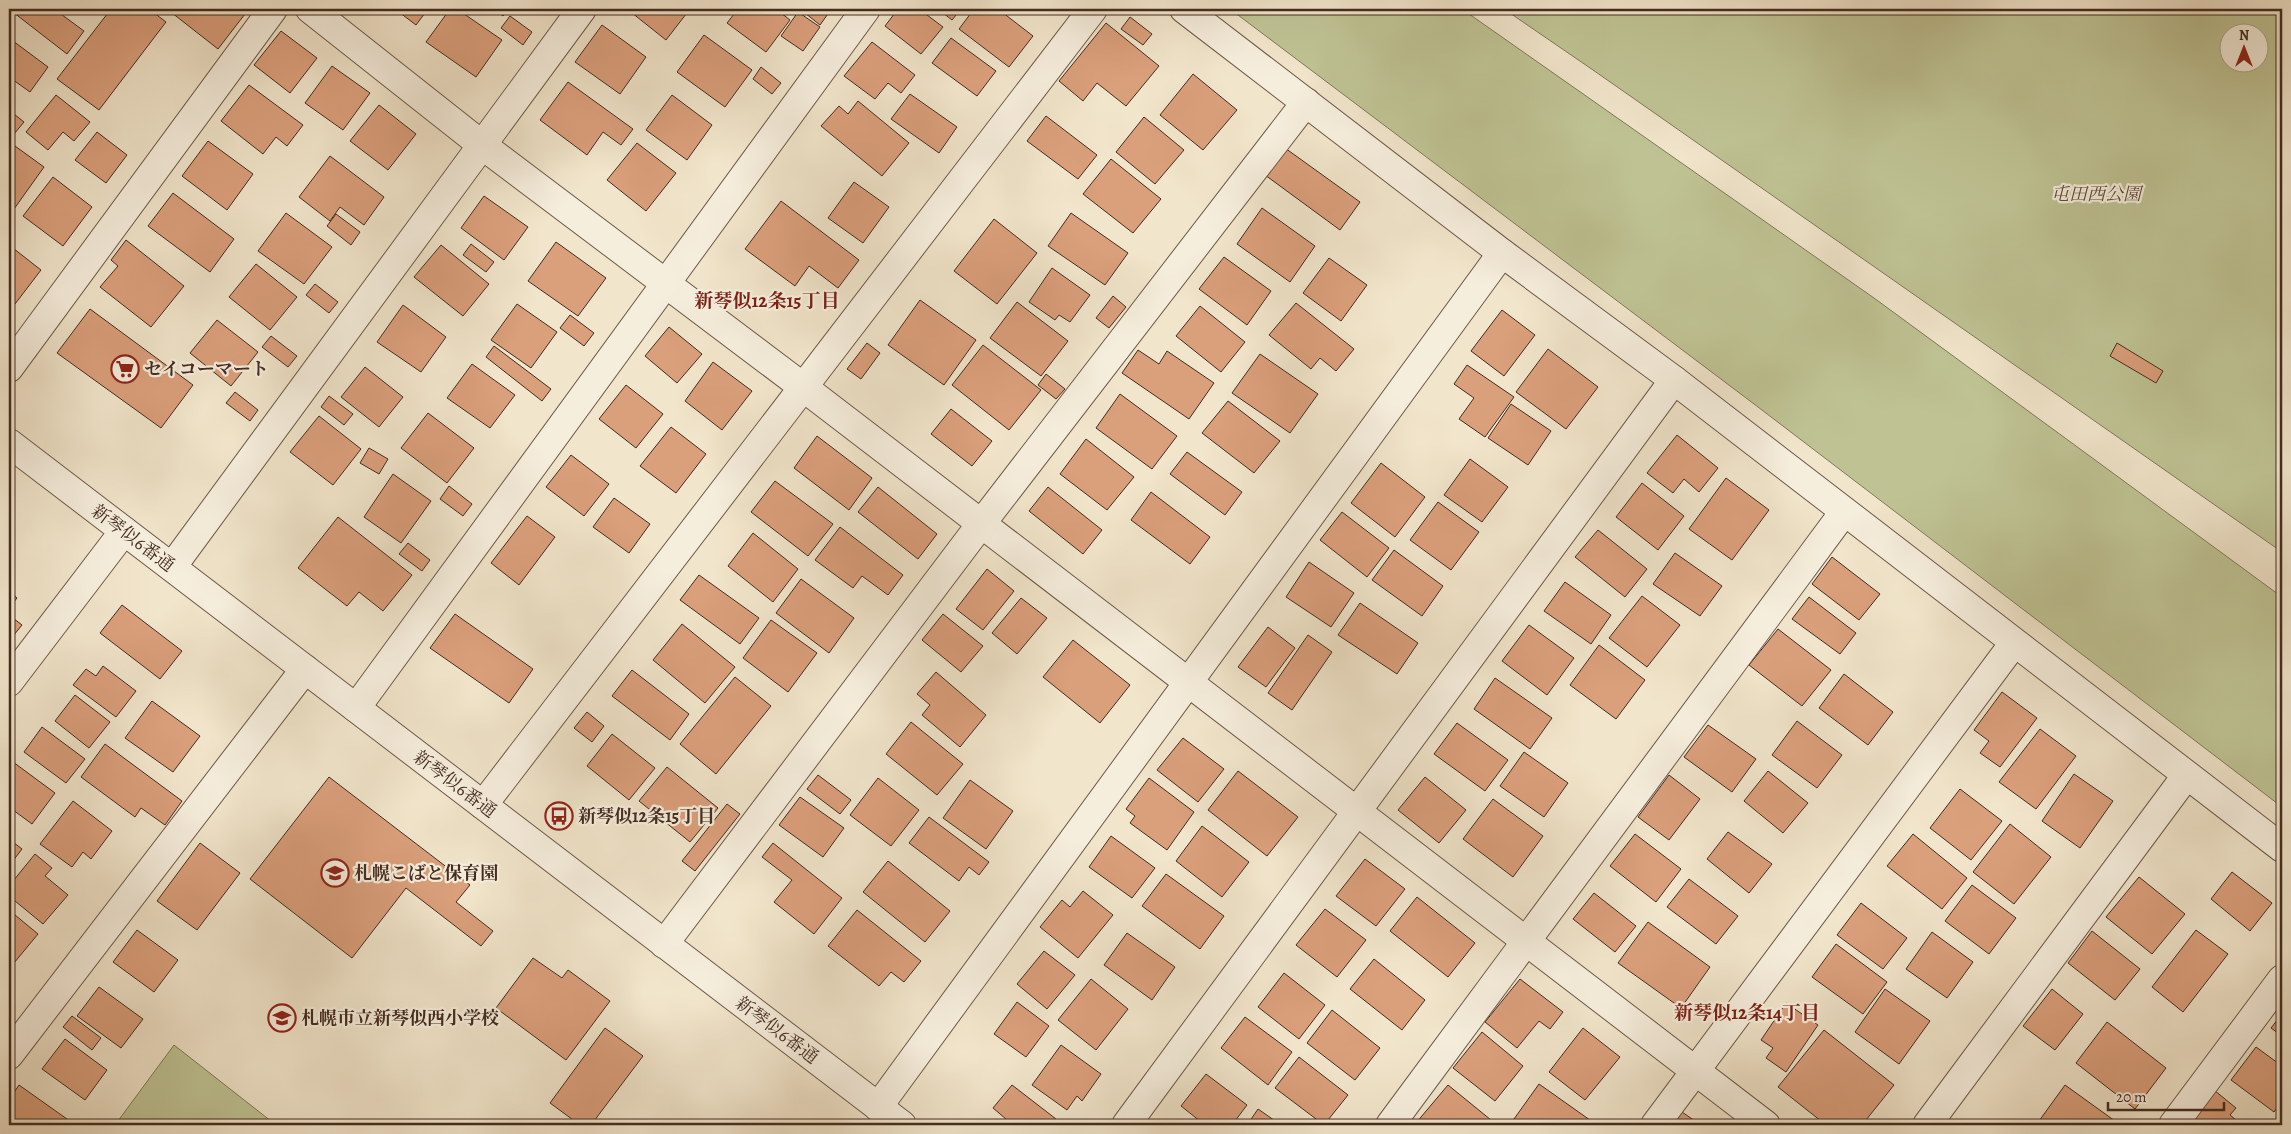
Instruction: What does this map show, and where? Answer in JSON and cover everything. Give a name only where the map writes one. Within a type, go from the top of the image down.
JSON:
[{"type":"street","points":[[9,368],[273,9]]},
{"type":"street","points":[[310,9],[482,144],[1358,810],[1694,1072],[1766,1125]]},
{"type":"street","points":[[172,567],[582,9]]},
{"type":"street","points":[[356,708],[866,9]]},
{"type":"street","points":[[483,805],[1093,9]]},
{"type":"street","points":[[1184,9],[1502,253],[1674,380],[2186,776],[2282,848]]},
{"type":"street","points":[[664,944],[981,524],[1306,102]]},
{"type":"street","points":[[878,1107],[1502,253]]},
{"type":"street","points":[[1126,1125],[1674,380]]},
{"type":"street","name":"新琴似6番通","points":[[9,443],[902,1125]]},
{"type":"street","points":[[1390,1125],[1844,512]]},
{"type":"street","points":[[9,682],[124,531]]},
{"type":"street","points":[[1655,1125],[2014,643]]},
{"type":"street","points":[[9,1055],[305,669]]},
{"type":"street","points":[[1927,1125],[2186,776]]},
{"type":"street","points":[[2173,1125],[2282,979]]},
{"type":"green space","points":[[1230,9],[1462,9],[1874,298],[2282,597],[2282,807],[1758,407]]},
{"type":"green space","name":"屯田西公園","points":[[1504,9],[2282,9],[2282,552],[1593,70]]},
{"type":"green space","points":[[174,1045],[276,1125],[115,1125]]},
{"type":"building","points":[[9,9],[54,9],[84,31],[67,54]]},
{"type":"building","points":[[111,9],[149,9],[166,22],[99,110],[57,79]]},
{"type":"building","points":[[167,9],[237,9],[245,14],[218,49]]},
{"type":"building","points":[[395,9],[428,9],[416,25]]},
{"type":"building","points":[[450,9],[457,9],[502,40],[476,77],[426,42]]},
{"type":"building","points":[[494,9],[508,9],[503,16]]},
{"type":"building","points":[[627,9],[690,9],[666,40]]},
{"type":"building","points":[[738,9],[776,9],[790,20],[766,52],[727,23]]},
{"type":"building","points":[[800,9],[827,9],[830,11],[820,25]]},
{"type":"building","points":[[898,9],[919,9],[943,27],[921,54],[885,26]]},
{"type":"building","points":[[938,9],[961,9],[952,20]]},
{"type":"building","points":[[974,9],[998,9],[1033,36],[1009,67],[959,29]]},
{"type":"building","points":[[798,12],[820,27],[803,51],[781,36]]},
{"type":"building","points":[[510,16],[532,32],[523,45],[501,28]]},
{"type":"building","points":[[1130,17],[1152,34],[1143,45],[1121,29]]},
{"type":"building","points":[[1106,23],[1159,66],[1126,106],[1097,83],[1083,101],[1059,81]]},
{"type":"building","points":[[602,25],[646,57],[620,94],[575,62]]},
{"type":"building","points":[[281,31],[317,58],[290,93],[254,65]]},
{"type":"building","points":[[704,35],[752,70],[725,107],[677,72]]},
{"type":"building","points":[[9,38],[48,67],[30,92],[9,77]]},
{"type":"building","points":[[951,38],[996,71],[977,96],[932,63]]},
{"type":"building","points":[[872,42],[915,75],[901,93],[888,83],[875,99],[844,76]]},
{"type":"building","points":[[332,66],[370,93],[343,130],[305,103]]},
{"type":"building","points":[[761,67],[781,83],[772,94],[753,79]]},
{"type":"building","points":[[1193,74],[1237,110],[1203,150],[1160,115]]},
{"type":"building","points":[[568,82],[633,129],[621,145],[603,132],[587,155],[540,120]]},
{"type":"building","points":[[249,85],[303,125],[287,146],[276,137],[263,154],[221,121]]},
{"type":"building","points":[[910,94],[957,127],[939,153],[891,119]]},
{"type":"building","points":[[56,95],[90,122],[74,141],[63,132],[48,150],[26,132]]},
{"type":"building","points":[[672,95],[712,125],[687,160],[646,130]]},
{"type":"building","points":[[858,101],[909,143],[882,176],[821,126],[839,106],[848,114]]},
{"type":"building","points":[[379,105],[416,134],[388,170],[350,141]]},
{"type":"building","points":[[9,110],[24,122],[9,140]]},
{"type":"building","points":[[1046,116],[1097,155],[1078,179],[1027,141]]},
{"type":"building","points":[[1144,117],[1184,150],[1155,184],[1116,152]]},
{"type":"building","points":[[97,132],[127,155],[106,183],[75,160]]},
{"type":"building","points":[[208,141],[253,174],[227,210],[182,176]]},
{"type":"building","points":[[637,143],[676,173],[646,211],[607,180]]},
{"type":"building","points":[[15,146],[44,167],[9,216],[9,155]]},
{"type":"building","points":[[1285,148],[1360,202],[1340,230],[1265,175]]},
{"type":"building","points":[[330,156],[384,197],[364,225],[340,207],[330,221],[299,197]]},
{"type":"building","points":[[1111,159],[1161,199],[1133,233],[1083,194]]},
{"type":"building","points":[[53,177],[92,207],[63,246],[23,216]]},
{"type":"building","points":[[854,182],[889,207],[863,243],[828,218]]},
{"type":"building","points":[[173,193],[234,239],[210,272],[148,226]]},
{"type":"building","points":[[484,196],[528,227],[504,260],[461,228]]},
{"type":"building","points":[[781,201],[859,260],[838,288],[809,266],[795,286],[745,249]]},
{"type":"building","points":[[1262,208],[1315,246],[1290,282],[1237,244]]},
{"type":"building","points":[[286,213],[332,247],[304,284],[258,251]]},
{"type":"building","points":[[1071,213],[1128,253],[1105,285],[1048,246]]},
{"type":"building","points":[[336,214],[360,232],[351,245],[327,226]]},
{"type":"building","points":[[994,219],[1037,253],[997,304],[954,271]]},
{"type":"building","points":[[126,240],[184,286],[151,327],[100,287],[118,266],[111,260]]},
{"type":"building","points":[[556,242],[606,278],[578,316],[528,281]]},
{"type":"building","points":[[471,244],[494,262],[486,272],[463,255]]},
{"type":"building","points":[[9,245],[41,270],[15,304],[9,299]]},
{"type":"building","points":[[441,245],[489,284],[463,316],[414,277]]},
{"type":"building","points":[[1224,257],[1271,291],[1247,325],[1199,289]]},
{"type":"building","points":[[1329,258],[1367,285],[1341,321],[1303,293]]},
{"type":"building","points":[[256,264],[297,297],[270,330],[229,297]]},
{"type":"building","points":[[1052,268],[1090,295],[1070,322],[1059,315],[1055,320],[1029,302]]},
{"type":"building","points":[[315,284],[338,302],[329,313],[306,295]]},
{"type":"building","points":[[1113,296],[1126,307],[1109,328],[1096,318]]},
{"type":"building","points":[[920,300],[976,340],[944,385],[888,345]]},
{"type":"building","points":[[1017,302],[1068,341],[1041,376],[990,338]]},
{"type":"building","points":[[1296,303],[1354,349],[1336,371],[1320,358],[1311,369],[1269,335]]},
{"type":"building","points":[[517,304],[557,332],[531,368],[491,340]]},
{"type":"building","points":[[403,305],[446,337],[421,372],[377,342]]},
{"type":"building","points":[[1200,306],[1245,342],[1221,372],[1176,336]]},
{"type":"building","name":"セイコーマート","points":[[90,309],[193,385],[161,428],[57,353]]},
{"type":"building","points":[[1502,310],[1535,335],[1504,376],[1471,351]]},
{"type":"building","points":[[570,315],[594,333],[584,346],[560,328]]},
{"type":"building","points":[[217,320],[258,352],[231,386],[190,353]]},
{"type":"building","points":[[669,327],[702,354],[677,383],[645,356]]},
{"type":"building","points":[[271,336],[297,356],[288,367],[262,347]]},
{"type":"building","points":[[867,343],[880,353],[861,379],[847,369]]},
{"type":"building","points":[[2117,343],[2163,371],[2156,383],[2110,356]]},
{"type":"building","points":[[983,345],[1041,390],[1009,430],[952,385]]},
{"type":"building","points":[[494,346],[551,389],[542,401],[486,357]]},
{"type":"building","points":[[1548,349],[1598,387],[1566,429],[1516,392]]},
{"type":"building","points":[[1138,350],[1159,364],[1167,351],[1214,383],[1189,419],[1122,373]]},
{"type":"building","points":[[1260,354],[1318,394],[1290,433],[1232,393]]},
{"type":"building","points":[[713,362],[752,391],[722,430],[685,401]]},
{"type":"building","points":[[472,364],[515,395],[490,428],[447,398]]},
{"type":"building","points":[[1467,365],[1514,397],[1485,437],[1459,419],[1474,398],[1454,384]]},
{"type":"building","points":[[365,367],[403,397],[379,427],[341,397]]},
{"type":"building","points":[[1046,374],[1065,389],[1056,399],[1038,385]]},
{"type":"building","points":[[626,385],[663,414],[636,448],[599,419]]},
{"type":"building","points":[[235,392],[258,410],[250,421],[226,403]]},
{"type":"building","points":[[1120,394],[1177,436],[1152,469],[1096,428]]},
{"type":"building","points":[[329,396],[353,414],[344,425],[321,407]]},
{"type":"building","points":[[1228,401],[1280,441],[1254,473],[1202,433]]},
{"type":"building","points":[[1511,404],[1551,431],[1528,465],[1488,438]]},
{"type":"building","points":[[951,409],[992,441],[972,466],[931,434]]},
{"type":"building","points":[[428,413],[474,448],[447,483],[401,448]]},
{"type":"building","points":[[319,416],[361,449],[333,485],[290,452]]},
{"type":"building","points":[[671,427],[706,454],[676,493],[640,466]]},
{"type":"building","points":[[1677,435],[1718,468],[1699,492],[1684,479],[1673,493],[1647,473]]},
{"type":"building","points":[[817,436],[872,478],[849,510],[794,468]]},
{"type":"building","points":[[1086,439],[1134,477],[1107,510],[1060,474]]},
{"type":"building","points":[[369,448],[388,459],[379,474],[360,463]]},
{"type":"building","points":[[1187,452],[1242,492],[1225,515],[1170,474]]},
{"type":"building","points":[[571,455],[609,484],[584,516],[546,487]]},
{"type":"building","points":[[1470,459],[1508,487],[1482,522],[1444,495]]},
{"type":"building","points":[[1381,463],[1425,497],[1395,537],[1351,503]]},
{"type":"building","points":[[393,474],[431,501],[401,543],[364,517]]},
{"type":"building","points":[[1726,478],[1769,510],[1732,560],[1689,529]]},
{"type":"building","points":[[775,481],[833,524],[808,556],[751,512]]},
{"type":"building","points":[[1642,483],[1684,516],[1658,550],[1616,517]]},
{"type":"building","points":[[449,486],[472,504],[463,516],[440,499]]},
{"type":"building","points":[[878,487],[937,534],[918,559],[858,512]]},
{"type":"building","points":[[1048,487],[1102,530],[1083,554],[1029,511]]},
{"type":"building","points":[[1151,492],[1210,537],[1190,564],[1131,520]]},
{"type":"building","points":[[614,498],[650,524],[629,553],[593,527]]},
{"type":"building","points":[[1438,502],[1479,532],[1451,570],[1410,540]]},
{"type":"building","points":[[1342,512],[1389,548],[1367,577],[1320,540]]},
{"type":"building","points":[[527,516],[555,537],[519,585],[491,563]]},
{"type":"building","points":[[338,517],[412,575],[383,611],[359,592],[347,606],[298,568]]},
{"type":"building","points":[[840,527],[903,575],[888,595],[862,576],[853,588],[815,560]]},
{"type":"building","points":[[1598,530],[1647,569],[1625,597],[1575,557]]},
{"type":"building","points":[[753,533],[798,569],[773,602],[728,566]]},
{"type":"building","points":[[408,543],[430,560],[422,571],[399,554]]},
{"type":"building","points":[[1394,550],[1443,586],[1422,616],[1372,580]]},
{"type":"building","points":[[1675,553],[1722,586],[1700,616],[1653,584]]},
{"type":"building","points":[[1832,557],[1880,594],[1859,620],[1812,584]]},
{"type":"building","points":[[1309,562],[1354,593],[1331,627],[1286,597]]},
{"type":"building","points":[[987,569],[1014,591],[983,630],[956,609]]},
{"type":"building","points":[[699,575],[759,618],[740,644],[680,600]]},
{"type":"building","points":[[801,579],[854,618],[829,653],[776,613]]},
{"type":"building","points":[[1565,582],[1611,615],[1591,644],[1544,611]]},
{"type":"building","points":[[9,591],[17,598],[9,608]]},
{"type":"building","points":[[1642,596],[1680,625],[1647,667],[1609,638]]},
{"type":"building","points":[[1809,597],[1856,633],[1840,654],[1792,619]]},
{"type":"building","points":[[1021,598],[1047,618],[1017,654],[992,633]]},
{"type":"building","points":[[1360,603],[1418,643],[1397,674],[1338,635]]},
{"type":"building","points":[[122,605],[182,651],[160,679],[100,633]]},
{"type":"building","points":[[455,614],[533,669],[509,703],[430,648]]},
{"type":"building","points":[[943,614],[983,646],[961,672],[922,640]]},
{"type":"building","points":[[9,615],[22,625],[9,641]]},
{"type":"building","points":[[771,620],[817,653],[788,692],[743,658]]},
{"type":"building","points":[[682,624],[735,667],[705,703],[653,660]]},
{"type":"building","points":[[1529,625],[1574,658],[1547,695],[1502,661]]},
{"type":"building","points":[[1268,627],[1295,648],[1266,687],[1238,667]]},
{"type":"building","points":[[1778,629],[1831,670],[1802,706],[1749,665]]},
{"type":"building","points":[[1308,635],[1332,652],[1292,710],[1268,693]]},
{"type":"building","points":[[1073,640],[1130,685],[1100,723],[1043,677]]},
{"type":"building","points":[[1599,645],[1645,680],[1616,719],[1570,685]]},
{"type":"building","points":[[103,666],[136,691],[116,717],[73,685],[86,669],[96,676]]},
{"type":"building","points":[[632,670],[689,714],[670,740],[612,696]]},
{"type":"building","points":[[936,672],[986,715],[960,747],[922,715],[930,705],[917,694]]},
{"type":"building","points":[[1844,674],[1893,712],[1868,745],[1819,708]]},
{"type":"building","points":[[735,677],[771,706],[716,774],[680,744]]},
{"type":"building","points":[[1495,678],[1552,718],[1530,749],[1474,709]]},
{"type":"building","points":[[2002,692],[2037,718],[2000,767],[1980,753],[1989,741],[1974,730]]},
{"type":"building","points":[[75,695],[110,722],[89,748],[55,721]]},
{"type":"building","points":[[152,701],[200,736],[173,772],[125,738]]},
{"type":"building","points":[[587,712],[604,726],[592,742],[574,728]]},
{"type":"building","points":[[1797,721],[1842,755],[1817,788],[1772,755]]},
{"type":"building","points":[[911,722],[963,764],[937,795],[886,754]]},
{"type":"building","points":[[1457,723],[1508,760],[1485,791],[1434,754]]},
{"type":"building","points":[[1708,725],[1756,759],[1732,792],[1684,757]]},
{"type":"building","points":[[42,727],[85,759],[66,783],[24,752]]},
{"type":"building","points":[[2040,729],[2076,756],[2036,809],[1999,782]]},
{"type":"building","points":[[612,734],[655,768],[629,800],[587,766]]},
{"type":"building","points":[[1183,738],[1224,769],[1198,802],[1157,770]]},
{"type":"building","points":[[105,744],[182,801],[165,825],[141,808],[135,817],[81,777]]},
{"type":"building","points":[[1524,752],[1568,783],[1544,817],[1500,786]]},
{"type":"building","points":[[9,759],[55,793],[32,824],[9,807]]},
{"type":"building","points":[[667,767],[718,808],[690,842],[639,801]]},
{"type":"building","points":[[1238,771],[1298,817],[1267,856],[1208,810]]},
{"type":"building","points":[[1768,771],[1808,803],[1783,833],[1744,801]]},
{"type":"building","points":[[2074,774],[2113,801],[2080,848],[2042,821]]},
{"type":"building","points":[[818,775],[851,800],[840,814],[807,789]]},
{"type":"building","points":[[1669,775],[1700,799],[1669,840],[1638,817]]},
{"type":"building","points":[[329,777],[470,885],[456,902],[493,931],[481,946],[406,888],[352,958],[250,879]]},
{"type":"building","points":[[1425,777],[1466,810],[1439,843],[1398,810]]},
{"type":"building","points":[[878,778],[919,810],[891,846],[850,815]]},
{"type":"building","points":[[1149,778],[1194,812],[1167,850],[1130,823],[1135,816],[1126,809]]},
{"type":"building","points":[[970,780],[1013,811],[986,849],[943,818]]},
{"type":"building","points":[[1960,789],[2002,821],[1971,860],[1930,828]]},
{"type":"building","points":[[800,797],[844,828],[823,857],[779,825]]},
{"type":"building","points":[[1493,799],[1543,836],[1513,877],[1463,839]]},
{"type":"building","points":[[73,801],[112,831],[91,859],[83,852],[72,867],[40,844]]},
{"type":"building","points":[[727,804],[740,814],[695,871],[682,861]]},
{"type":"building","points":[[929,817],[989,862],[979,875],[969,867],[959,881],[909,843]]},
{"type":"building","points":[[2010,824],[2051,857],[2014,904],[1973,872]]},
{"type":"building","points":[[1202,826],[1249,862],[1222,897],[1176,861]]},
{"type":"building","points":[[1728,832],[1772,864],[1749,893],[1707,859]]},
{"type":"building","points":[[1635,834],[1681,869],[1656,902],[1610,866]]},
{"type":"building","points":[[1913,834],[1967,878],[1942,909],[1887,866]]},
{"type":"building","points":[[1111,836],[1155,868],[1132,898],[1089,867]]},
{"type":"building","points":[[9,839],[22,849],[9,866]]},
{"type":"building","points":[[200,843],[240,873],[197,930],[157,901]]},
{"type":"building","points":[[773,843],[842,898],[814,934],[774,902],[792,880],[762,857]]},
{"type":"building","points":[[35,854],[52,868],[45,876],[68,895],[43,924],[9,896],[9,886]]},
{"type":"building","points":[[1365,859],[1405,889],[1376,926],[1336,896]]},
{"type":"building","points":[[888,861],[950,911],[925,942],[863,892]]},
{"type":"building","points":[[2232,872],[2272,903],[2250,931],[2211,899]]},
{"type":"building","points":[[1166,874],[1224,916],[1200,949],[1142,906]]},
{"type":"building","points":[[2139,877],[2185,914],[2152,954],[2106,917]]},
{"type":"building","points":[[1689,879],[1738,916],[1716,944],[1667,907]]},
{"type":"building","points":[[1972,885],[2016,918],[1989,954],[1945,921]]},
{"type":"building","points":[[1083,891],[1113,915],[1078,958],[1040,927],[1062,900],[1070,907]]},
{"type":"building","points":[[1594,893],[1636,926],[1615,952],[1573,919]]},
{"type":"building","points":[[1417,897],[1475,943],[1448,977],[1390,931]]},
{"type":"building","points":[[1861,903],[1907,938],[1883,969],[1837,935]]},
{"type":"building","points":[[1325,909],[1366,940],[1337,977],[1296,945]]},
{"type":"building","points":[[9,910],[38,934],[9,969]]},
{"type":"building","points":[[857,910],[921,961],[904,982],[891,972],[879,986],[828,946]]},
{"type":"building","points":[[1648,922],[1710,967],[1681,1008],[1618,963]]},
{"type":"building","points":[[137,930],[178,960],[154,992],[113,962]]},
{"type":"building","points":[[2196,930],[2228,954],[2183,1012],[2152,987]]},
{"type":"building","points":[[2092,931],[2140,969],[2115,1000],[2068,963]]},
{"type":"building","points":[[1932,932],[1973,962],[1947,998],[1906,969]]},
{"type":"building","points":[[1127,933],[1175,967],[1152,1000],[1104,965]]},
{"type":"building","points":[[1836,944],[1887,982],[1863,1014],[1812,977]]},
{"type":"building","points":[[1044,951],[1075,975],[1047,1009],[1017,984]]},
{"type":"building","points":[[533,958],[562,978],[568,970],[610,1001],[566,1060],[496,1008]]},
{"type":"building","points":[[1374,959],[1425,1000],[1402,1030],[1350,989]]},
{"type":"building","points":[[1284,973],[1325,1005],[1299,1039],[1258,1007]]},
{"type":"building","points":[[1091,979],[1128,1009],[1096,1050],[1058,1020]]},
{"type":"building","points":[[1520,979],[1563,1012],[1550,1029],[1539,1021],[1517,1048],[1485,1022]]},
{"type":"building","points":[[99,987],[143,1019],[121,1048],[77,1016]]},
{"type":"building","points":[[1885,989],[1930,1021],[1899,1064],[1855,1032]]},
{"type":"building","points":[[2052,989],[2083,1014],[2055,1050],[2023,1026]]},
{"type":"building","points":[[1017,1002],[1049,1026],[1026,1057],[994,1034]]},
{"type":"building","points":[[1786,1003],[1818,1025],[1786,1072],[1766,1058],[1773,1048],[1761,1040]]},
{"type":"building","points":[[1332,1010],[1380,1048],[1355,1080],[1307,1043]]},
{"type":"building","points":[[2282,1014],[2282,1036],[2271,1028]]},
{"type":"building","points":[[72,1016],[101,1038],[92,1050],[63,1027]]},
{"type":"building","points":[[1245,1017],[1292,1052],[1268,1085],[1221,1048]]},
{"type":"building","points":[[2107,1022],[2166,1068],[2135,1109],[2076,1063]]},
{"type":"building","points":[[605,1028],[643,1056],[591,1125],[580,1125],[550,1103]]},
{"type":"building","points":[[1583,1028],[1620,1057],[1585,1100],[1549,1072]]},
{"type":"building","points":[[1824,1030],[1894,1085],[1862,1125],[1826,1125],[1778,1087]]},
{"type":"building","points":[[1482,1032],[1523,1066],[1495,1101],[1453,1068]]},
{"type":"building","points":[[65,1039],[107,1070],[85,1100],[42,1069]]},
{"type":"building","points":[[1061,1045],[1101,1074],[1082,1101],[1077,1096],[1067,1110],[1032,1085]]},
{"type":"building","points":[[2256,1047],[2282,1066],[2282,1100],[2274,1112],[2231,1080]]},
{"type":"building","points":[[1299,1057],[1348,1095],[1324,1125],[1275,1088]]},
{"type":"building","points":[[1206,1074],[1247,1105],[1232,1125],[1205,1125],[1181,1106]]},
{"type":"building","points":[[1539,1084],[1597,1125],[1523,1125],[1514,1119]]},
{"type":"building","points":[[19,1085],[67,1119],[62,1125],[9,1125],[9,1100]]},
{"type":"building","points":[[1012,1085],[1056,1119],[1051,1125],[1013,1125],[993,1108]]},
{"type":"building","points":[[1448,1085],[1491,1120],[1486,1125],[1419,1125],[1416,1123]]},
{"type":"building","points":[[2065,1085],[2115,1121],[2112,1125],[2045,1125],[2039,1121]]},
{"type":"building","points":[[2214,1090],[2236,1108],[2230,1115],[2242,1125],[2186,1125]]},
{"type":"building","points":[[1258,1109],[1281,1125],[1247,1125]]},
{"type":"building","points":[[1679,1110],[1701,1125],[1668,1125]]},
{"type":"place","name":"セイコーマート","points":[[125,369]]},
{"type":"place","name":"新琴似12条15丁目","points":[[559,816]]},
{"type":"place","name":"札幌こばと保育園","points":[[335,873]]},
{"type":"place","name":"札幌市立新琴似西小学校","points":[[282,1018]]},
{"type":"district","name":"新琴似12条15丁目","points":[[767,300]]},
{"type":"district","name":"新琴似12条14丁目","points":[[1747,1012]]}]
